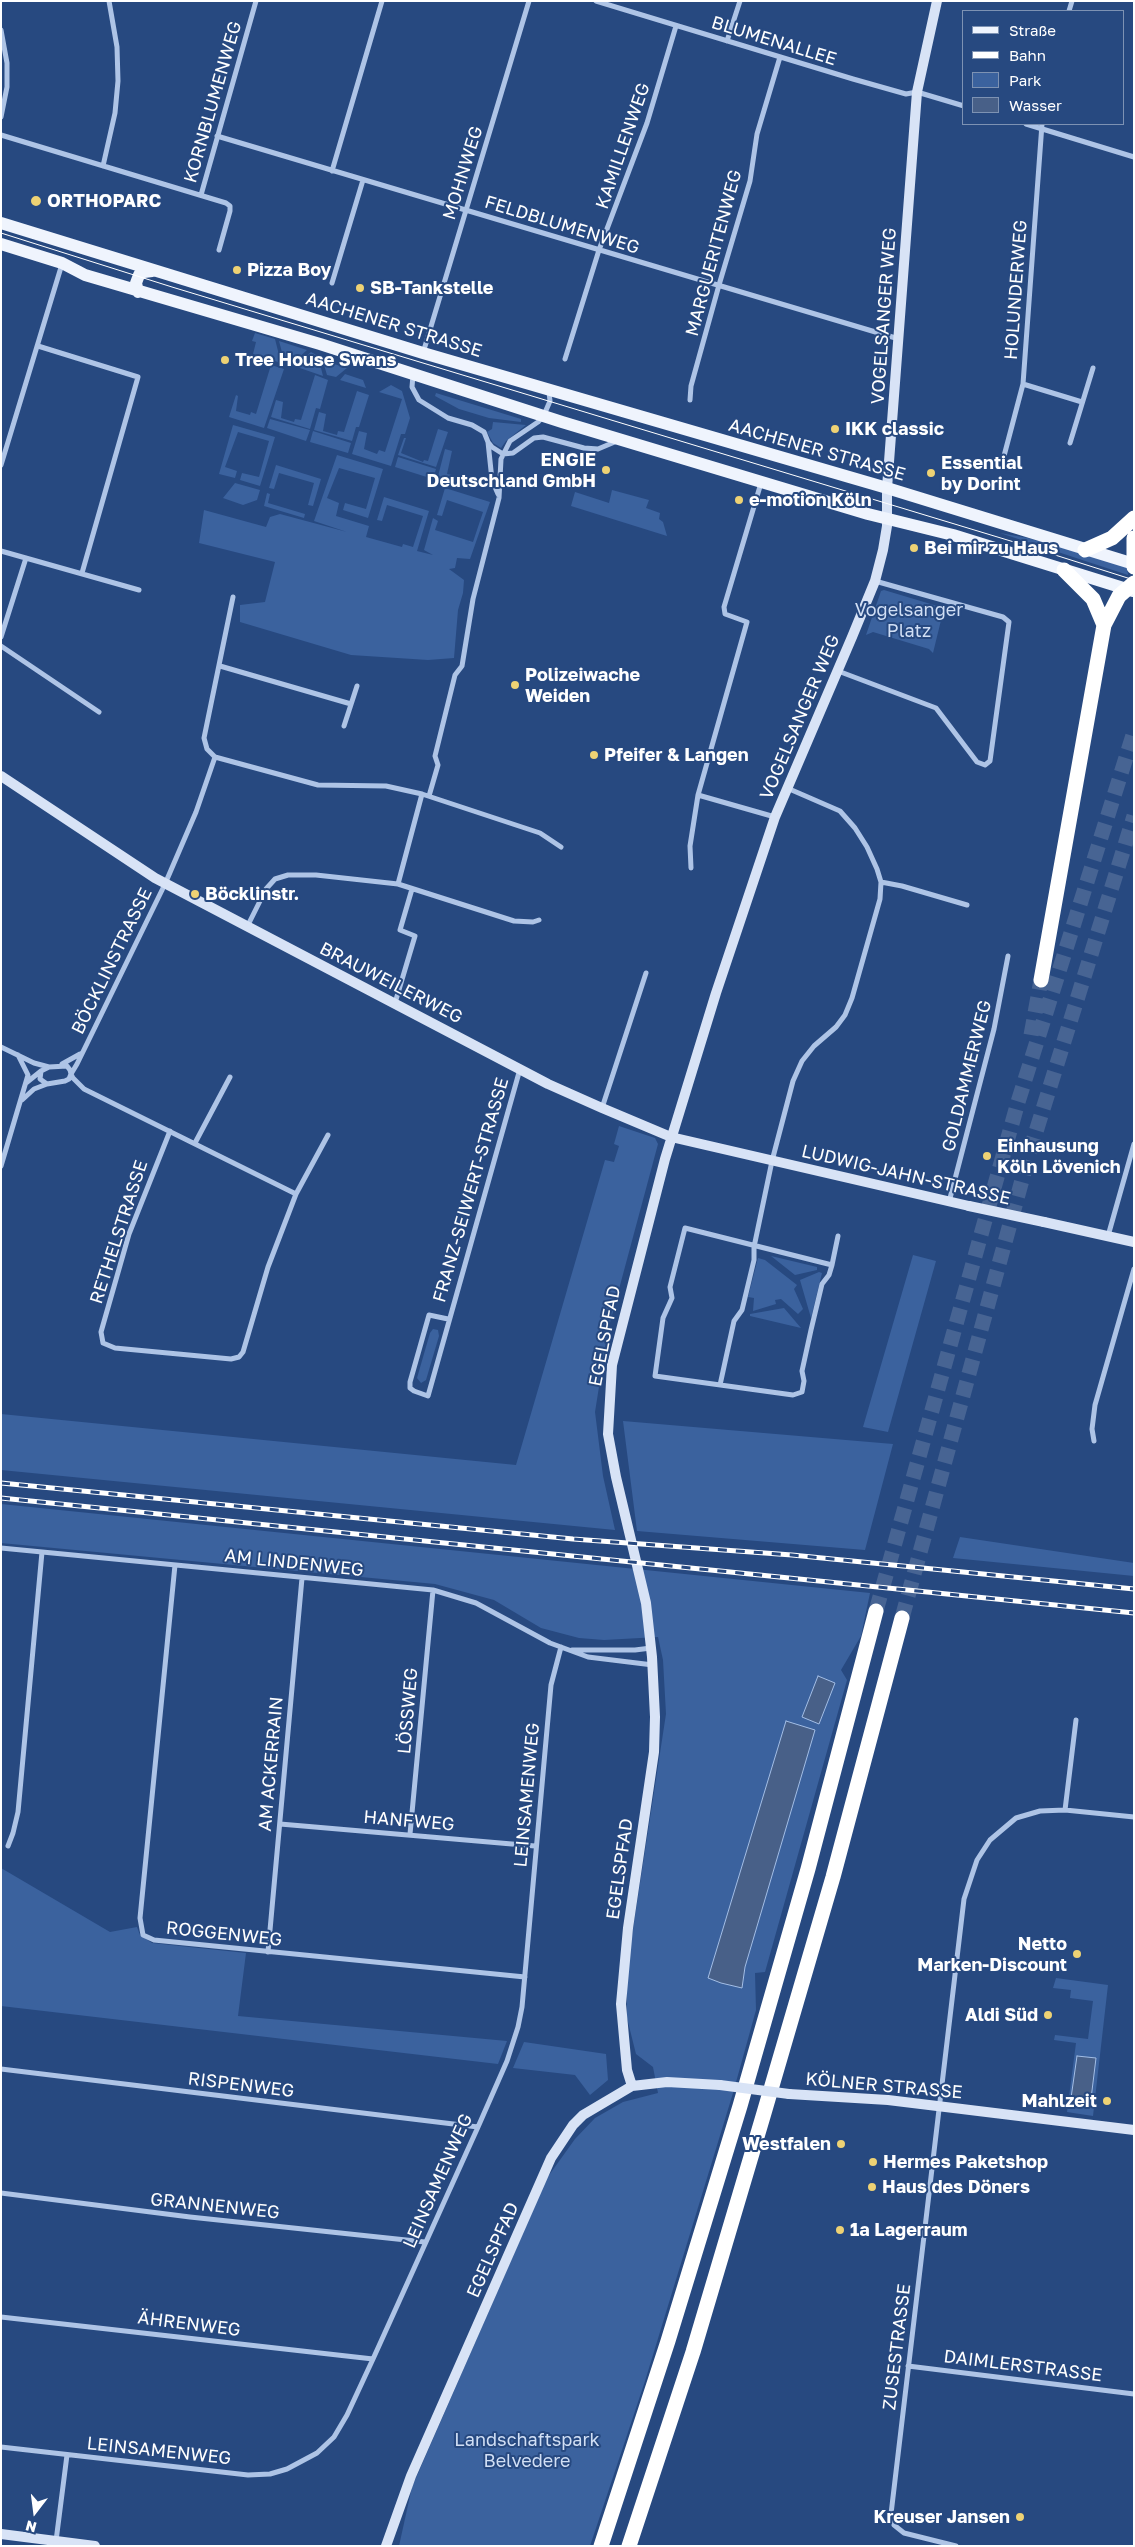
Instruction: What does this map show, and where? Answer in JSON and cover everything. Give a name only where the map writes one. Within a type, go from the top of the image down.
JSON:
[{"type":"highway","points":[[1085,550],[1112,538],[1134,518]]},
{"type":"highway","points":[[1134,538],[1134,565]]},
{"type":"highway","points":[[1064,570],[1093,599],[1104,625]]},
{"type":"highway","points":[[1041,980],[1104,625],[1118,596],[1131,588]]},
{"type":"highway","points":[[601,2546],[668,2341],[740,2106],[808,1869],[876,1611]]},
{"type":"highway","points":[[629,2546],[693,2352],[764,2113],[833,1878],[902,1618]]},
{"type":"main road","name":"AACHENER STRASSE","points":[[1,223],[152,271],[887,488],[1134,565]]},
{"type":"main road","points":[[1,244],[62,263],[85,275],[138,292],[223,314],[620,439],[762,480],[886,519],[954,535],[1064,570],[1131,588]]},
{"type":"main road","points":[[138,292],[136,283],[139,275],[152,271]]},
{"type":"street","points":[[103,166],[115,113],[118,81],[117,47],[109,1]]},
{"type":"street","name":"KORNBLUMENWEG","points":[[219,250],[230,206],[201,195],[256,1]]},
{"type":"street","points":[[332,170],[382,1]]},
{"type":"street","name":"MOHNWEG","points":[[423,352],[529,1]]},
{"type":"street","name":"BLUMENALLEE","points":[[596,1],[906,94],[917,92],[962,105]]},
{"type":"street","points":[[727,41],[740,1]]},
{"type":"street","name":"VOGELSANGER WEG","points":[[672,1137],[713,1002],[775,816],[875,581],[883,550],[899,339],[901,287],[917,92],[937,1]]},
{"type":"street","name":"KAMILLENWEG","points":[[565,359],[600,250],[647,123],[676,26]]},
{"type":"street","points":[[1,30],[7,63],[7,87],[1,117]]},
{"type":"street","name":"MARGUERITENWEG","points":[[690,400],[691,386],[750,181],[757,134],[780,57]]},
{"type":"street","points":[[1042,126],[1134,157]]},
{"type":"street","name":"HOLUNDERWEG","points":[[1004,456],[1023,384],[1042,126]]},
{"type":"street","points":[[1,135],[201,195]]},
{"type":"street","name":"FELDBLUMENWEG","points":[[217,136],[899,339]]},
{"type":"street","points":[[332,283],[364,180]]},
{"type":"street","points":[[1,465],[62,263]]},
{"type":"street","points":[[38,346],[138,377],[82,573]]},
{"type":"street","points":[[1070,443],[1093,368]]},
{"type":"street","points":[[413,374],[412,387],[419,400],[448,418],[472,425],[484,432],[492,447],[504,454],[513,453],[534,438],[542,437],[584,448],[598,449],[620,439]]},
{"type":"street","points":[[1023,384],[1082,402]]},
{"type":"street","points":[[429,796],[438,765],[435,756],[441,729],[455,675],[462,666],[473,599],[499,498],[500,465],[510,441],[538,422],[544,415],[550,401],[548,388]]},
{"type":"street","points":[[488,442],[489,464],[499,498]]},
{"type":"street","points":[[691,868],[690,846],[698,795],[746,625],[744,620],[725,614],[724,607],[762,480]]},
{"type":"street","points":[[1,551],[139,590]]},
{"type":"street","points":[[1,637],[26,558]]},
{"type":"street","points":[[838,671],[936,708],[977,762],[985,765],[990,761],[1009,622],[1004,617],[875,581]]},
{"type":"street","points":[[233,597],[204,738],[207,749],[215,756],[318,785],[386,786],[422,794],[540,833],[561,847]]},
{"type":"street","points":[[1,646],[99,712]]},
{"type":"street","points":[[220,666],[351,704]]},
{"type":"street","points":[[344,726],[357,686]]},
{"type":"street","points":[[165,884],[196,812],[215,756]]},
{"type":"street","name":"BRAUWEILERWEG","points":[[1,776],[165,884],[520,1069],[602,1108],[672,1137]]},
{"type":"street","points":[[720,1385],[734,1321],[742,1310],[754,1260],[754,1247],[772,1161],[793,1081],[802,1062],[814,1046],[836,1027],[845,1015],[852,998],[879,906],[881,882],[867,847],[855,828],[840,811],[786,788]]},
{"type":"street","points":[[398,884],[422,794]]},
{"type":"street","points":[[698,795],[775,816]]},
{"type":"street","points":[[247,928],[266,889],[275,879],[288,875],[398,884],[514,921],[534,922],[539,920]]},
{"type":"street","points":[[881,882],[902,886],[967,906]]},
{"type":"street","name":"BÖCKLINSTRASSE","points":[[59,1083],[65,1082],[84,1050],[165,884]]},
{"type":"street","points":[[395,1003],[416,936],[400,930],[412,889]]},
{"type":"street","name":"GOLDAMMERWEG","points":[[949,1202],[987,1061],[1008,956]]},
{"type":"street","points":[[602,1108],[646,973]]},
{"type":"street","points":[[1,1047],[49,1067]]},
{"type":"street","name":"BÖCKLINSTRASSE","points":[[26,1084],[41,1071],[77,1058],[84,1050]]},
{"type":"street","points":[[1,1166],[26,1084],[27,1070],[18,1055]]},
{"type":"street","points":[[59,1065],[67,1066],[71,1074],[84,1089]]},
{"type":"street","name":"FRANZ-SEIWERT-STRASSE","points":[[448,1319],[429,1314],[410,1382],[410,1388],[414,1391],[428,1396],[448,1319],[520,1069]]},
{"type":"street","points":[[41,1071],[40,1079],[47,1084]]},
{"type":"street","points":[[195,1143],[230,1077]]},
{"type":"street","points":[[20,1102],[34,1089],[47,1084],[75,1084],[296,1194],[328,1135]]},
{"type":"street","name":"RETHELSTRASSE","points":[[170,1130],[129,1234],[101,1332],[103,1343],[115,1348],[231,1359],[239,1357],[268,1267],[296,1194]]},
{"type":"street","name":"LUDWIG-JAHN-STRASSE","points":[[672,1137],[949,1202],[1134,1242]]},
{"type":"street","name":"EGELSPFAD","points":[[386,2546],[411,2476],[551,2158],[573,2125],[583,2115],[632,2086],[627,2070],[621,2004],[628,1928],[654,1752],[655,1717],[653,1665],[646,1603],[611,1456],[608,1417],[612,1364],[672,1137]]},
{"type":"street","points":[[1108,1236],[1134,1144]]},
{"type":"street","points":[[832,1265],[754,1247],[742,1242],[685,1228],[670,1287],[672,1298],[663,1318],[655,1376],[793,1395],[802,1392],[804,1381],[802,1371],[822,1284],[829,1275],[832,1265],[838,1236]]},
{"type":"street","points":[[1094,1441],[1092,1429],[1095,1406],[1134,1269]]},
{"type":"street","name":"AM LINDENWEG","points":[[1,1548],[433,1590],[476,1603],[561,1647],[588,1657],[653,1665]]},
{"type":"street","points":[[8,1846],[18,1812],[42,1552]]},
{"type":"street","name":"ROGGENWEG","points":[[175,1565],[140,1930],[147,1938],[154,1940],[525,1977]]},
{"type":"street","name":"AM ACKERRAIN","points":[[268,1952],[302,1578]]},
{"type":"street","name":"LÖSSWEG","points":[[410,1834],[433,1590]]},
{"type":"street","name":"LEINSAMENWEG","points":[[1,2447],[248,2475],[270,2474],[288,2469],[317,2453],[334,2437],[348,2415],[513,2046],[522,2007],[551,1685],[561,1647]]},
{"type":"street","name":"AM LINDENWEG","points":[[571,1650],[634,1650],[651,1648]]},
{"type":"street","points":[[1065,1810],[1076,1720]]},
{"type":"street","name":"ZUSESTRASSE","points":[[956,2546],[904,2533],[894,2525],[891,2514],[941,2107],[964,1899],[978,1860],[990,1840],[1016,1818],[1040,1811],[1065,1810],[1134,1818]]},
{"type":"street","name":"HANFWEG","points":[[280,1824],[535,1846]]},
{"type":"street","name":"RISPENWEG","points":[[1,2069],[478,2127]]},
{"type":"street","name":"KÖLNER STRASSE","points":[[632,2086],[667,2082],[720,2085],[788,2094],[888,2100],[1134,2130]]},
{"type":"street","name":"GRANNENWEG","points":[[1,2193],[200,2218],[425,2242]]},
{"type":"street","name":"ÄHRENWEG","points":[[1,2317],[373,2359]]},
{"type":"street","name":"DAIMLERSTRASSE","points":[[908,2366],[1134,2394]]},
{"type":"street","name":"LEINSAMENWEG","points":[[56,2540],[67,2454]]},
{"type":"street","points":[[1,2534],[95,2546]]},
{"type":"green space","points":[[255,333],[275,339],[281,363],[253,354],[256,342],[252,341]]},
{"type":"green space","points":[[279,341],[307,350],[293,363],[284,360]]},
{"type":"green space","points":[[311,352],[318,356],[323,376],[294,366]]},
{"type":"green space","points":[[322,358],[347,368],[336,377],[327,375]]},
{"type":"green space","points":[[271,365],[284,369],[264,428],[229,417],[236,395],[238,396],[236,411],[250,415],[251,412],[256,414]]},
{"type":"green space","points":[[345,374],[363,380],[366,388],[340,380]]},
{"type":"green space","points":[[315,375],[328,380],[320,409],[316,408],[310,429],[271,417],[276,400],[283,402],[281,418],[294,422],[295,419],[301,420]]},
{"type":"green space","points":[[391,385],[402,391],[410,418],[405,434],[401,434],[391,466],[352,454],[359,431],[367,433],[364,449],[377,454],[379,450],[385,452],[402,399],[379,392]]},
{"type":"green space","points":[[357,391],[369,395],[359,427],[356,427],[352,441],[314,430],[319,412],[326,414],[323,431],[337,435],[338,431],[344,432]]},
{"type":"green space","points":[[436,393],[521,419],[521,422],[489,418],[459,409],[435,396]]},
{"type":"green space","points":[[270,419],[310,430],[306,441],[267,428]]},
{"type":"green space","points":[[493,422],[526,425],[506,441],[501,448],[493,443],[487,432],[492,429]]},
{"type":"green space","points":[[233,425],[275,437],[260,486],[240,480],[242,473],[259,477],[269,441],[238,432],[225,467],[237,471],[235,478],[219,474]]},
{"type":"green space","points":[[438,429],[448,432],[436,467],[398,455],[404,438],[406,438],[401,453],[423,462],[424,460],[428,461]]},
{"type":"green space","points":[[313,431],[351,443],[348,453],[310,442]]},
{"type":"green space","points":[[445,449],[452,451],[447,474],[452,475],[452,478],[466,482],[464,488],[437,480]]},
{"type":"green space","points":[[337,455],[383,469],[368,518],[343,510],[345,503],[366,509],[375,478],[339,468],[327,498],[339,503],[336,516],[369,526],[366,537],[402,547],[403,544],[413,547],[423,516],[387,505],[382,521],[377,520],[384,497],[429,511],[417,551],[433,555],[424,550],[433,518],[438,521],[435,530],[473,542],[483,512],[447,500],[442,516],[437,515],[445,488],[490,502],[470,559],[457,558],[455,568],[449,569],[464,580],[463,593],[458,610],[454,658],[428,660],[351,655],[240,622],[240,605],[265,602],[275,562],[199,543],[204,510],[266,527],[270,517],[280,514],[347,532],[314,521]]},
{"type":"green space","points":[[398,457],[436,469],[433,479],[395,467]]},
{"type":"green space","points":[[276,465],[321,479],[313,506],[308,505],[314,483],[279,473],[274,489],[269,488]]},
{"type":"green space","points":[[235,483],[260,490],[257,500],[243,505],[223,498]]},
{"type":"green space","points":[[612,490],[649,500],[646,508],[660,513],[659,519],[663,522],[667,536],[571,506],[575,492],[609,503]]},
{"type":"green space","points":[[267,493],[270,494],[268,503],[305,514],[304,518],[264,506]]},
{"type":"green space","points":[[1000,533],[1028,538],[1127,566],[1128,575]]},
{"type":"green space","name":"Vogelsanger Platz","points":[[884,590],[944,608],[933,653],[929,649],[873,632],[866,635],[881,591]]},
{"type":"green space","points":[[619,1126],[655,1138],[658,1144],[608,1330],[595,1412],[603,1476],[615,1530],[1,1470],[1,1414],[516,1465],[605,1160],[614,1162],[619,1146],[614,1144]]},
{"type":"green space","points":[[913,1255],[936,1261],[888,1432],[863,1427]]},
{"type":"green space","points":[[771,1256],[817,1267],[817,1270],[795,1275]]},
{"type":"green space","points":[[758,1258],[765,1260],[797,1285],[794,1289],[803,1309],[798,1314],[781,1299],[775,1300],[776,1304],[753,1311],[754,1298],[748,1297]]},
{"type":"green space","points":[[819,1272],[822,1273],[811,1318],[800,1280]]},
{"type":"green space","points":[[784,1308],[801,1328],[750,1316],[750,1314]]},
{"type":"green space","points":[[433,1329],[438,1330],[439,1336],[426,1380],[421,1383],[417,1378],[430,1333]]},
{"type":"green space","points":[[623,1421],[893,1444],[865,1550],[637,1531]]},
{"type":"green space","name":"Landschaftspark Belvedere","points":[[1,1504],[870,1593],[861,1636],[841,1670],[847,1680],[765,1972],[755,1973],[756,2010],[733,2093],[645,2381],[590,2546],[399,2546],[412,2487],[547,2178],[575,2139],[595,2118],[623,2102],[658,2093],[653,2067],[636,2054],[627,2018],[627,1968],[666,1714],[663,1660],[658,1637],[604,1640],[579,1638],[541,1628],[494,1600],[435,1584],[1,1543]]},
{"type":"green space","points":[[960,1537],[1134,1563],[1134,1576],[953,1558]]},
{"type":"green space","points":[[1,1868],[110,1932],[137,1927],[140,1935],[152,1943],[246,1953],[238,2016],[507,2041],[498,2064],[1,2006]]},
{"type":"green space","points":[[1056,1978],[1108,1985],[1093,2116],[1067,2112],[1076,2043],[1054,2040],[1055,2035],[1088,2039],[1093,2001],[1070,1998],[1071,1990],[1053,1988]]},
{"type":"green space","points":[[524,2042],[606,2054],[608,2080],[590,2095],[575,2075],[513,2068]]},
{"type":"water","points":[[818,1676],[835,1683],[819,1724],[802,1717]]},
{"type":"water","points":[[786,1721],[815,1730],[745,1967],[742,1988],[708,1978]]},
{"type":"water","points":[[1077,2056],[1096,2058],[1090,2107],[1070,2105]]},
{"type":"tunnel","points":[[876,1611],[1018,1102],[1134,732]]},
{"type":"tunnel","points":[[902,1618],[1030,1151],[1134,816]]},
{"type":"tunnel","points":[[1031,1035],[1041,980]]},
{"type":"tram line","points":[[1,233],[172,287],[1134,580]]},
{"type":"railway","points":[[1,1483],[573,1539],[792,1555],[1134,1589]]},
{"type":"railway","points":[[1,1498],[1134,1613]]},
{"type":"place","name":"ORTHOPARC","points":[[36,201]]},
{"type":"place","name":"Pizza Boy","points":[[237,270]]},
{"type":"place","name":"SB-Tankstelle","points":[[360,288]]},
{"type":"place","name":"Tree House Swans","points":[[225,360]]},
{"type":"place","name":"IKK classic","points":[[835,429]]},
{"type":"place","name":"ENGIE Deutschland GmbH","points":[[606,470]]},
{"type":"place","name":"Essential by Dorint","points":[[931,473]]},
{"type":"place","name":"e-motion Köln","points":[[739,500]]},
{"type":"place","name":"Bei mir zu Haus","points":[[914,548]]},
{"type":"place","name":"Polizeiwache Weiden","points":[[515,685]]},
{"type":"place","name":"Pfeifer & Langen","points":[[594,755]]},
{"type":"place","name":"Böcklinstr.","points":[[195,894]]},
{"type":"place","name":"Einhausung Köln Lövenich","points":[[987,1156]]},
{"type":"place","name":"Netto Marken-Discount","points":[[1077,1954]]},
{"type":"place","name":"Aldi Süd","points":[[1048,2015]]},
{"type":"place","name":"Mahlzeit","points":[[1107,2101]]},
{"type":"place","name":"Westfalen","points":[[841,2144]]},
{"type":"place","name":"Hermes Paketshop","points":[[873,2162]]},
{"type":"place","name":"Haus des Döners","points":[[872,2187]]},
{"type":"place","name":"1a Lagerraum","points":[[840,2230]]},
{"type":"place","name":"Kreuser Jansen","points":[[1020,2517]]}]
